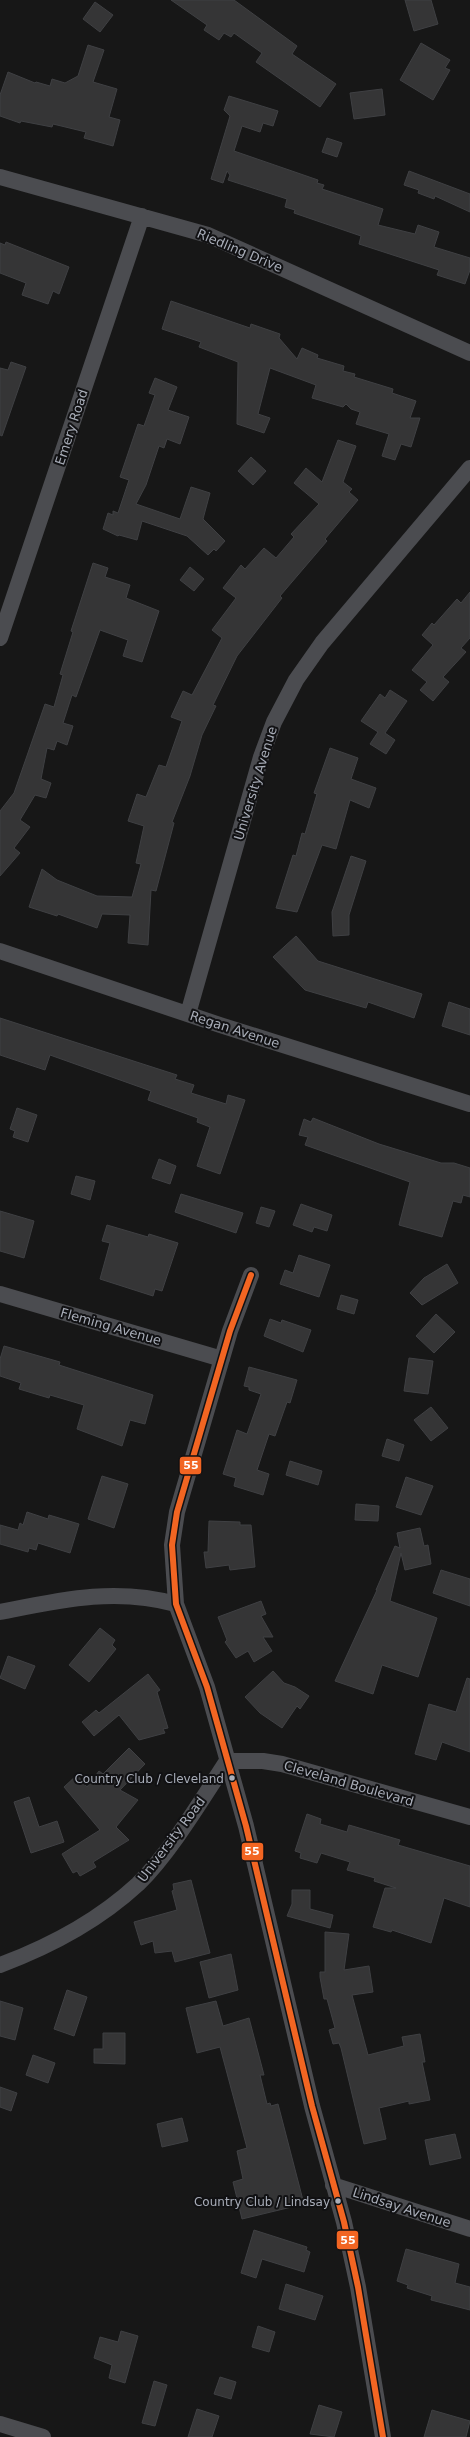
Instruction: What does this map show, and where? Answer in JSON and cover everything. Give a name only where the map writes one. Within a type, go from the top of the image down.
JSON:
[{"type":"street","name":"Riedling Drive","points":[[0,178],[208,235],[470,353]]},
{"type":"street","name":"Emery Road","points":[[0,638],[142,216]]},
{"type":"street","name":"University Avenue","points":[[188,1014],[261,757],[274,722],[296,680],[322,643],[470,468]]},
{"type":"street","name":"Regan Avenue","points":[[0,952],[470,1104]]},
{"type":"street","points":[[251,1275],[222,1359],[173,1527],[172,1562],[176,1604],[207,1687],[246,1826],[358,2287],[383,2437]]},
{"type":"street","name":"Fleming Avenue","points":[[0,1294],[222,1359]]},
{"type":"street","points":[[0,1612],[92,1595],[120,1594],[156,1598],[176,1604]]},
{"type":"street","name":"Cleveland Boulevard","points":[[227,1761],[263,1761],[282,1764],[470,1817]]},
{"type":"street","name":"University Road","points":[[0,1965],[64,1938],[102,1914],[138,1883],[177,1834],[227,1761]]},
{"type":"street","name":"Lindsay Avenue","points":[[333,2185],[470,2229]]},
{"type":"street","points":[[0,2424],[43,2437]]},
{"type":"building","points":[[171,0],[234,0],[297,46],[292,54],[336,84],[320,107],[256,62],[262,53],[234,33],[231,37],[224,33],[219,40],[204,30],[207,25]]},
{"type":"building","points":[[405,0],[431,0],[438,24],[414,31]]},
{"type":"building","points":[[95,2],[113,15],[100,32],[83,19]]},
{"type":"building","points":[[421,43],[450,60],[445,68],[450,70],[433,100],[400,80]]},
{"type":"building","points":[[88,45],[104,50],[93,82],[117,89],[109,117],[120,120],[113,146],[84,138],[86,132],[53,124],[52,127],[21,121],[20,123],[0,116],[0,95],[8,72],[35,83],[50,86],[52,79],[65,83],[78,76]]},
{"type":"building","points":[[382,89],[385,115],[354,119],[350,93]]},
{"type":"building","points":[[229,96],[278,111],[273,126],[263,123],[260,132],[242,126],[234,151],[318,180],[317,183],[324,185],[322,189],[383,209],[378,225],[415,234],[418,225],[439,232],[434,247],[470,258],[470,270],[465,284],[437,275],[439,270],[359,244],[361,236],[294,213],[295,210],[285,207],[287,199],[228,180],[230,175],[227,171],[223,183],[211,179],[230,116],[224,110]]},
{"type":"building","points":[[327,138],[342,143],[337,157],[322,152]]},
{"type":"building","points":[[409,171],[470,194],[470,212],[435,196],[434,199],[418,193],[419,190],[404,185]]},
{"type":"building","points":[[6,242],[69,267],[59,294],[53,291],[48,304],[22,295],[26,283],[0,273],[0,243],[5,245]]},
{"type":"building","points":[[171,301],[250,328],[251,324],[280,334],[279,338],[297,359],[302,348],[318,355],[317,358],[344,366],[343,371],[355,374],[354,377],[393,389],[392,393],[416,401],[410,418],[420,418],[411,447],[401,444],[395,460],[382,456],[389,434],[356,424],[360,412],[351,409],[346,404],[343,407],[312,398],[316,385],[270,368],[258,414],[270,418],[264,433],[237,424],[238,362],[199,347],[201,342],[162,329]]},
{"type":"building","points":[[11,362],[26,367],[2,436],[0,435],[0,368],[8,370]]},
{"type":"building","points":[[155,378],[177,387],[168,410],[189,417],[180,444],[167,439],[164,448],[159,446],[146,485],[136,504],[180,519],[191,487],[210,493],[203,519],[225,541],[216,551],[214,549],[208,555],[187,536],[142,521],[137,540],[118,536],[103,529],[108,513],[113,515],[113,511],[118,513],[129,480],[120,477],[138,424],[144,426],[155,395],[149,393]]},
{"type":"building","points":[[338,440],[356,446],[343,482],[352,489],[349,492],[358,500],[325,539],[327,541],[280,596],[282,598],[237,656],[213,705],[216,706],[202,735],[190,776],[172,822],[174,823],[156,891],[151,890],[148,945],[128,943],[130,915],[102,914],[97,928],[58,914],[57,916],[29,907],[42,869],[57,880],[97,896],[132,897],[141,864],[136,863],[144,826],[128,821],[137,794],[146,797],[159,765],[166,767],[182,721],[171,717],[183,691],[192,695],[222,638],[212,630],[236,598],[223,588],[241,565],[245,569],[264,548],[276,558],[294,537],[291,534],[319,504],[294,483],[306,468],[322,482]]},
{"type":"building","points":[[251,457],[266,471],[253,485],[238,471]]},
{"type":"building","points":[[93,563],[108,568],[105,577],[130,585],[126,598],[159,611],[142,662],[123,656],[128,640],[100,630],[76,697],[72,695],[63,723],[73,726],[67,745],[57,741],[54,750],[47,748],[41,779],[51,783],[46,798],[35,795],[20,820],[30,827],[14,848],[20,853],[0,876],[0,811],[14,793],[45,704],[54,707],[63,675],[60,674],[73,632],[71,631]]},
{"type":"building","points":[[190,567],[204,579],[194,591],[180,580]]},
{"type":"building","points":[[470,592],[470,638],[461,648],[466,652],[443,677],[449,682],[433,701],[420,690],[427,682],[412,670],[433,645],[422,635],[432,623],[434,625],[457,599],[461,603]]},
{"type":"building","points":[[390,690],[407,701],[385,733],[395,740],[386,754],[370,744],[378,732],[361,721],[380,694],[385,698]]},
{"type":"building","points":[[330,748],[358,758],[351,779],[376,788],[369,808],[350,800],[336,849],[322,845],[297,912],[276,908],[293,855],[296,856],[302,833],[305,834],[317,794],[314,793]]},
{"type":"building","points":[[351,856],[366,861],[349,915],[349,935],[333,936],[332,912]]},
{"type":"building","points":[[296,936],[318,961],[422,994],[414,1018],[368,1002],[366,1008],[305,990],[273,957]]},
{"type":"building","points":[[449,1002],[470,1009],[470,1035],[442,1026]]},
{"type":"building","points":[[0,1018],[177,1075],[175,1079],[194,1085],[191,1093],[226,1104],[228,1095],[245,1100],[220,1174],[197,1166],[210,1127],[197,1122],[198,1118],[148,1100],[151,1091],[50,1055],[45,1070],[0,1055]]},
{"type":"building","points":[[17,1108],[37,1115],[28,1142],[13,1137],[15,1131],[10,1129]]},
{"type":"building","points":[[313,1118],[379,1144],[441,1163],[454,1163],[470,1168],[470,1197],[463,1195],[461,1203],[453,1201],[442,1237],[399,1225],[410,1182],[305,1145],[308,1137],[299,1135],[304,1119],[311,1122]]},
{"type":"building","points":[[159,1159],[176,1166],[170,1184],[152,1178]]},
{"type":"building","points":[[76,1176],[95,1181],[90,1200],[71,1194]]},
{"type":"building","points":[[181,1194],[243,1213],[236,1233],[175,1212]]},
{"type":"building","points":[[301,1204],[332,1215],[327,1231],[314,1227],[312,1232],[293,1225]]},
{"type":"building","points":[[261,1207],[275,1211],[269,1227],[256,1223]]},
{"type":"building","points":[[0,1211],[34,1221],[24,1258],[0,1251]]},
{"type":"building","points":[[107,1225],[148,1237],[149,1234],[178,1243],[162,1291],[155,1289],[153,1296],[100,1279],[110,1243],[102,1241]]},
{"type":"building","points":[[299,1255],[330,1265],[319,1297],[280,1284],[285,1270],[293,1273]]},
{"type":"building","points":[[447,1264],[458,1283],[422,1305],[410,1293],[424,1278]]},
{"type":"building","points":[[341,1295],[358,1300],[354,1314],[337,1309]]},
{"type":"building","points":[[436,1314],[455,1332],[434,1353],[416,1336]]},
{"type":"building","points":[[270,1319],[281,1323],[282,1320],[311,1330],[303,1352],[264,1336]]},
{"type":"building","points":[[4,1346],[60,1362],[59,1365],[153,1395],[145,1424],[130,1420],[122,1446],[77,1429],[84,1405],[50,1395],[49,1398],[19,1389],[21,1383],[0,1376],[0,1359]]},
{"type":"building","points":[[409,1358],[433,1361],[428,1394],[404,1391]]},
{"type":"building","points":[[249,1367],[297,1380],[290,1403],[287,1402],[275,1436],[269,1434],[257,1470],[269,1474],[263,1495],[234,1486],[236,1478],[223,1474],[237,1430],[247,1434],[261,1394],[249,1390],[249,1387],[244,1386]]},
{"type":"building","points":[[431,1407],[448,1428],[431,1441],[414,1420]]},
{"type":"building","points":[[387,1439],[404,1445],[399,1461],[382,1456]]},
{"type":"building","points":[[290,1461],[322,1471],[318,1485],[286,1475]]},
{"type":"building","points":[[102,1476],[128,1484],[114,1528],[88,1519]]},
{"type":"building","points":[[406,1477],[433,1486],[421,1515],[396,1507]]},
{"type":"building","points":[[356,1504],[379,1506],[378,1521],[355,1520]]},
{"type":"building","points":[[27,1512],[48,1519],[49,1515],[79,1524],[70,1553],[38,1543],[36,1550],[29,1548],[28,1552],[0,1544],[0,1525],[18,1530],[20,1523],[23,1525]]},
{"type":"building","points":[[209,1521],[240,1522],[240,1525],[251,1525],[255,1567],[230,1570],[229,1565],[206,1568],[204,1552],[208,1552]]},
{"type":"building","points":[[420,1528],[424,1546],[428,1545],[431,1564],[405,1570],[401,1553],[390,1601],[437,1618],[418,1677],[382,1665],[373,1694],[335,1681],[377,1590],[395,1546],[400,1548],[397,1533]]},
{"type":"building","points":[[441,1570],[470,1579],[470,1606],[433,1593]]},
{"type":"building","points":[[261,1601],[266,1614],[261,1616],[273,1637],[263,1637],[272,1651],[254,1662],[248,1651],[236,1658],[225,1642],[227,1640],[218,1617]]},
{"type":"building","points":[[100,1628],[115,1640],[112,1645],[116,1649],[89,1682],[69,1665]]},
{"type":"building","points":[[8,1656],[35,1666],[25,1689],[0,1678]]},
{"type":"building","points":[[273,1671],[284,1683],[295,1687],[309,1696],[300,1709],[297,1706],[282,1728],[260,1713],[245,1697]]},
{"type":"building","points":[[148,1674],[160,1690],[157,1692],[168,1728],[163,1729],[165,1733],[139,1740],[119,1715],[94,1736],[82,1722],[96,1710],[99,1713]]},
{"type":"building","points":[[467,1678],[470,1679],[470,1752],[442,1742],[436,1760],[415,1754],[429,1704],[456,1712]]},
{"type":"building","points":[[129,1748],[145,1764],[120,1790],[138,1800],[116,1827],[129,1840],[93,1862],[96,1867],[80,1876],[77,1871],[73,1873],[62,1854],[100,1830],[64,1787],[77,1775],[87,1787],[99,1771],[103,1774]]},
{"type":"building","points":[[29,1797],[39,1827],[57,1821],[64,1842],[31,1853],[14,1802]]},
{"type":"building","points":[[307,1814],[321,1819],[320,1824],[347,1832],[349,1825],[400,1840],[398,1845],[470,1866],[470,1907],[444,1898],[431,1943],[392,1930],[391,1932],[373,1927],[385,1888],[396,1888],[374,1881],[375,1878],[347,1870],[350,1862],[321,1853],[317,1863],[300,1858],[301,1853],[295,1851]]},
{"type":"building","points":[[191,1880],[210,1953],[175,1962],[172,1951],[155,1953],[153,1941],[141,1945],[134,1922],[177,1910],[172,1891],[174,1890],[173,1884]]},
{"type":"building","points":[[292,1890],[310,1890],[310,1909],[333,1915],[330,1928],[287,1916],[292,1904]]},
{"type":"building","points":[[325,1932],[349,1934],[344,1970],[369,1966],[373,1992],[352,1995],[368,2055],[404,2046],[402,2037],[420,2034],[425,2062],[422,2062],[430,2100],[409,2104],[409,2101],[379,2108],[386,2139],[364,2144],[341,2048],[339,2043],[333,2044],[329,2030],[335,2028],[327,1999],[324,1999],[320,1977],[320,1972],[325,1972]]},
{"type":"building","points":[[231,1954],[238,1990],[209,1998],[200,1962]]},
{"type":"building","points":[[67,1990],[87,1997],[74,2036],[54,2029]]},
{"type":"building","points":[[0,2001],[23,2008],[15,2040],[0,2036]]},
{"type":"building","points":[[216,2001],[223,2026],[249,2018],[264,2075],[260,2075],[267,2104],[270,2103],[271,2106],[278,2104],[304,2204],[242,2219],[233,2182],[243,2179],[237,2151],[247,2148],[220,2047],[197,2053],[186,2008]]},
{"type":"building","points":[[103,2033],[125,2033],[125,2064],[94,2063],[94,2049],[103,2049]]},
{"type":"building","points":[[33,2055],[55,2063],[48,2083],[26,2075]]},
{"type":"building","points":[[0,2087],[17,2093],[11,2111],[0,2107]]},
{"type":"building","points":[[182,2118],[188,2141],[162,2147],[157,2124]]},
{"type":"building","points":[[455,2134],[461,2158],[430,2165],[425,2140]]},
{"type":"building","points":[[254,2230],[307,2247],[306,2250],[310,2252],[304,2272],[262,2259],[256,2278],[241,2273]]},
{"type":"building","points":[[406,2249],[459,2264],[455,2283],[470,2287],[470,2310],[431,2300],[432,2296],[407,2288],[408,2285],[397,2281]]},
{"type":"building","points":[[286,2284],[323,2296],[315,2320],[279,2309]]},
{"type":"building","points":[[258,2326],[275,2332],[269,2352],[252,2347]]},
{"type":"building","points":[[121,2331],[138,2336],[125,2383],[109,2378],[112,2365],[94,2358],[100,2337],[118,2342]]},
{"type":"building","points":[[220,2377],[236,2382],[231,2399],[214,2394]]},
{"type":"building","points":[[154,2381],[167,2385],[155,2426],[142,2423]]},
{"type":"building","points":[[319,2405],[342,2412],[334,2437],[310,2434]]},
{"type":"building","points":[[197,2409],[219,2416],[212,2437],[188,2437]]},
{"type":"building","points":[[432,2410],[470,2421],[466,2437],[424,2437]]},
{"type":"transit line","name":"55","points":[[251,1275],[230,1331],[177,1512],[172,1545],[176,1604],[207,1687],[246,1826],[312,2106],[344,2222],[358,2287],[383,2437]]},
{"type":"place","name":"Country Club / Cleveland","points":[[232,1778]]},
{"type":"place","name":"Country Club / Lindsay","points":[[338,2201]]}]
